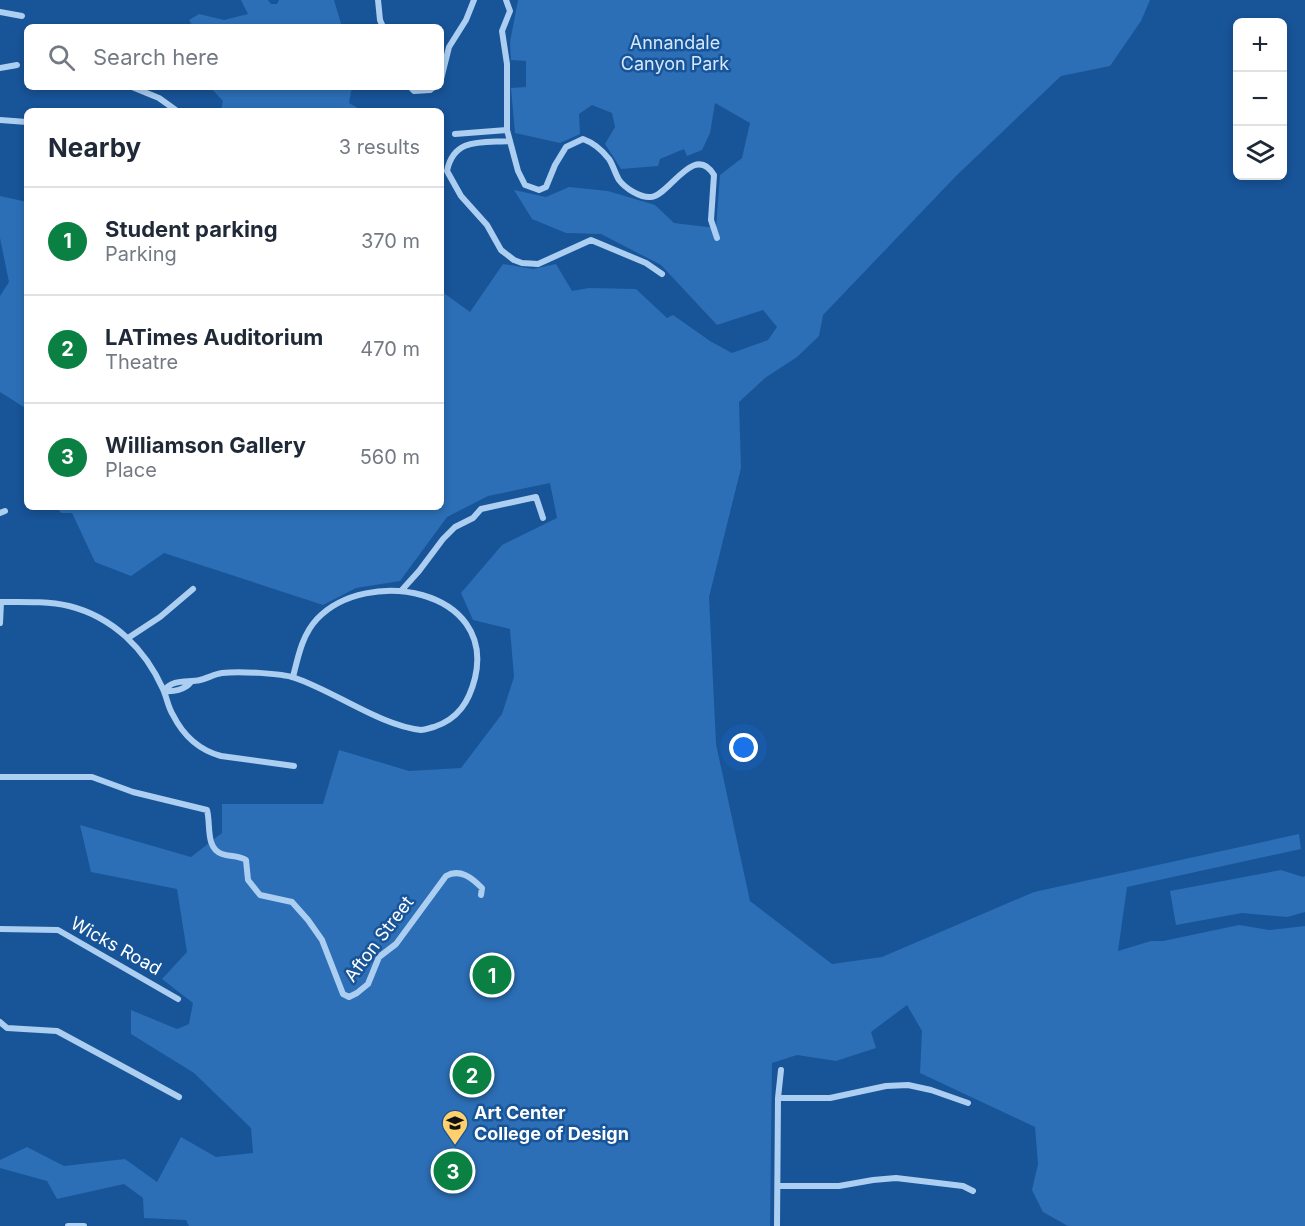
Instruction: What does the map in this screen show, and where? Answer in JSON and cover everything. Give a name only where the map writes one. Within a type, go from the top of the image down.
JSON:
[{"type":"street","points":[[378,0],[381,24]]},
{"type":"street","points":[[444,68],[449,47],[466,20],[474,0]]},
{"type":"street","points":[[506,0],[510,11],[502,31],[507,64],[507,130],[518,171],[525,185],[539,190],[546,187],[566,147],[584,139],[593,143],[608,159],[620,182],[645,197],[660,194],[678,175],[690,167],[704,165],[714,175],[711,220],[717,238]]},
{"type":"street","points":[[0,12],[22,16]]},
{"type":"street","points":[[0,68],[17,65]]},
{"type":"street","points":[[139,90],[159,98],[173,108]]},
{"type":"street","points":[[413,90],[430,90]]},
{"type":"street","points":[[0,120],[24,122]]},
{"type":"street","points":[[455,134],[507,130]]},
{"type":"street","points":[[510,141],[464,146],[453,153],[447,171],[461,196],[487,225],[508,257],[522,263],[538,264],[591,240],[646,263],[662,274]]},
{"type":"street","points":[[401,591],[434,553],[443,538],[473,518],[481,509],[536,497],[543,518]]},
{"type":"street","points":[[128,638],[193,590]]},
{"type":"street","points":[[164,691],[168,685],[185,680],[191,682],[222,674],[292,677],[399,726],[424,730],[447,722],[461,711],[469,698],[478,662],[477,646],[465,620],[447,604],[426,596],[401,591],[376,591],[356,596],[335,606],[318,618],[301,646],[292,677]]},
{"type":"street","points":[[0,623],[0,602],[44,603],[68,606],[87,612],[109,623],[143,654],[164,691],[172,714],[192,741],[202,749],[221,756],[294,766]]},
{"type":"street","name":"Afton Street","points":[[0,777],[92,777],[133,792],[207,810],[211,844],[220,854],[246,860],[248,880],[260,895],[292,902],[322,940],[343,994],[349,997],[368,984],[379,957],[396,944],[446,876],[452,872],[458,872],[472,878],[482,888],[481,895]]},
{"type":"street","name":"Wicks Road","points":[[0,929],[58,930],[178,999]]},
{"type":"street","points":[[0,1022],[8,1028],[57,1031],[179,1097]]},
{"type":"street","points":[[777,1226],[778,1098],[781,1070]]},
{"type":"street","points":[[778,1098],[830,1098],[885,1086],[908,1085],[931,1090],[968,1103]]},
{"type":"street","points":[[779,1186],[839,1186],[896,1178],[963,1186],[973,1191]]},
{"type":"street","points":[[68,1226],[84,1226]]},
{"type":"green space","points":[[241,0],[268,0],[271,4],[277,4],[279,0],[334,0],[341,24],[191,24],[189,20],[199,14],[224,20],[248,14]]},
{"type":"green space","name":"Annandale Canyon Park","points":[[518,0],[1150,0],[1141,21],[1110,66],[1061,76],[957,175],[823,315],[819,336],[797,357],[765,378],[739,402],[741,468],[709,597],[716,744],[750,901],[832,964],[882,957],[1034,892],[1299,834],[1301,849],[1127,887],[1118,951],[1151,941],[1163,941],[1239,925],[1269,930],[1305,926],[1305,1226],[1068,1226],[1043,1212],[1032,1190],[1038,1164],[1035,1127],[920,1073],[922,1031],[907,1005],[871,1032],[876,1048],[836,1061],[797,1055],[772,1063],[770,1226],[189,1226],[186,1220],[144,1218],[143,1198],[124,1184],[57,1199],[47,1181],[0,1168],[0,1160],[27,1147],[64,1166],[125,1159],[157,1182],[181,1137],[216,1157],[253,1153],[251,1128],[194,1073],[131,1034],[131,1010],[177,1029],[189,1024],[193,1003],[162,979],[187,952],[177,889],[91,872],[80,825],[191,857],[222,833],[222,804],[323,804],[339,750],[409,771],[461,768],[502,714],[514,677],[510,629],[473,620],[461,593],[502,545],[557,518],[550,483],[488,496],[447,517],[400,581],[356,588],[323,605],[164,553],[131,576],[95,562],[72,513],[61,513],[59,510],[444,510],[444,293],[470,312],[503,264],[533,269],[556,264],[572,291],[589,288],[636,289],[667,318],[673,315],[710,341],[732,353],[768,340],[777,327],[763,310],[717,325],[661,265],[601,234],[566,233],[532,219],[514,190],[546,197],[569,187],[608,191],[655,205],[674,223],[716,228],[720,175],[742,158],[750,123],[715,103],[710,133],[702,150],[687,156],[684,149],[660,159],[658,166],[621,169],[605,144],[615,127],[612,113],[592,105],[579,114],[580,134],[560,143],[515,133],[511,88],[526,87],[526,61],[511,60],[510,42]]},
{"type":"green space","points":[[213,90],[351,90],[349,103],[358,108],[222,108],[223,101]]},
{"type":"green space","points":[[0,196],[24,201],[24,407],[0,392],[0,296],[9,282],[0,238]]},
{"type":"green space","points":[[1281,870],[1305,876],[1305,912],[1287,917],[1242,913],[1176,925],[1170,891]]},
{"type":"place","name":"Student parking","points":[[492,975]]},
{"type":"place","name":"LATimes Auditorium","points":[[472,1075]]},
{"type":"place","name":"Art Center College of Design","points":[[455,1146]]},
{"type":"place","name":"Williamson Gallery","points":[[453,1171]]}]
